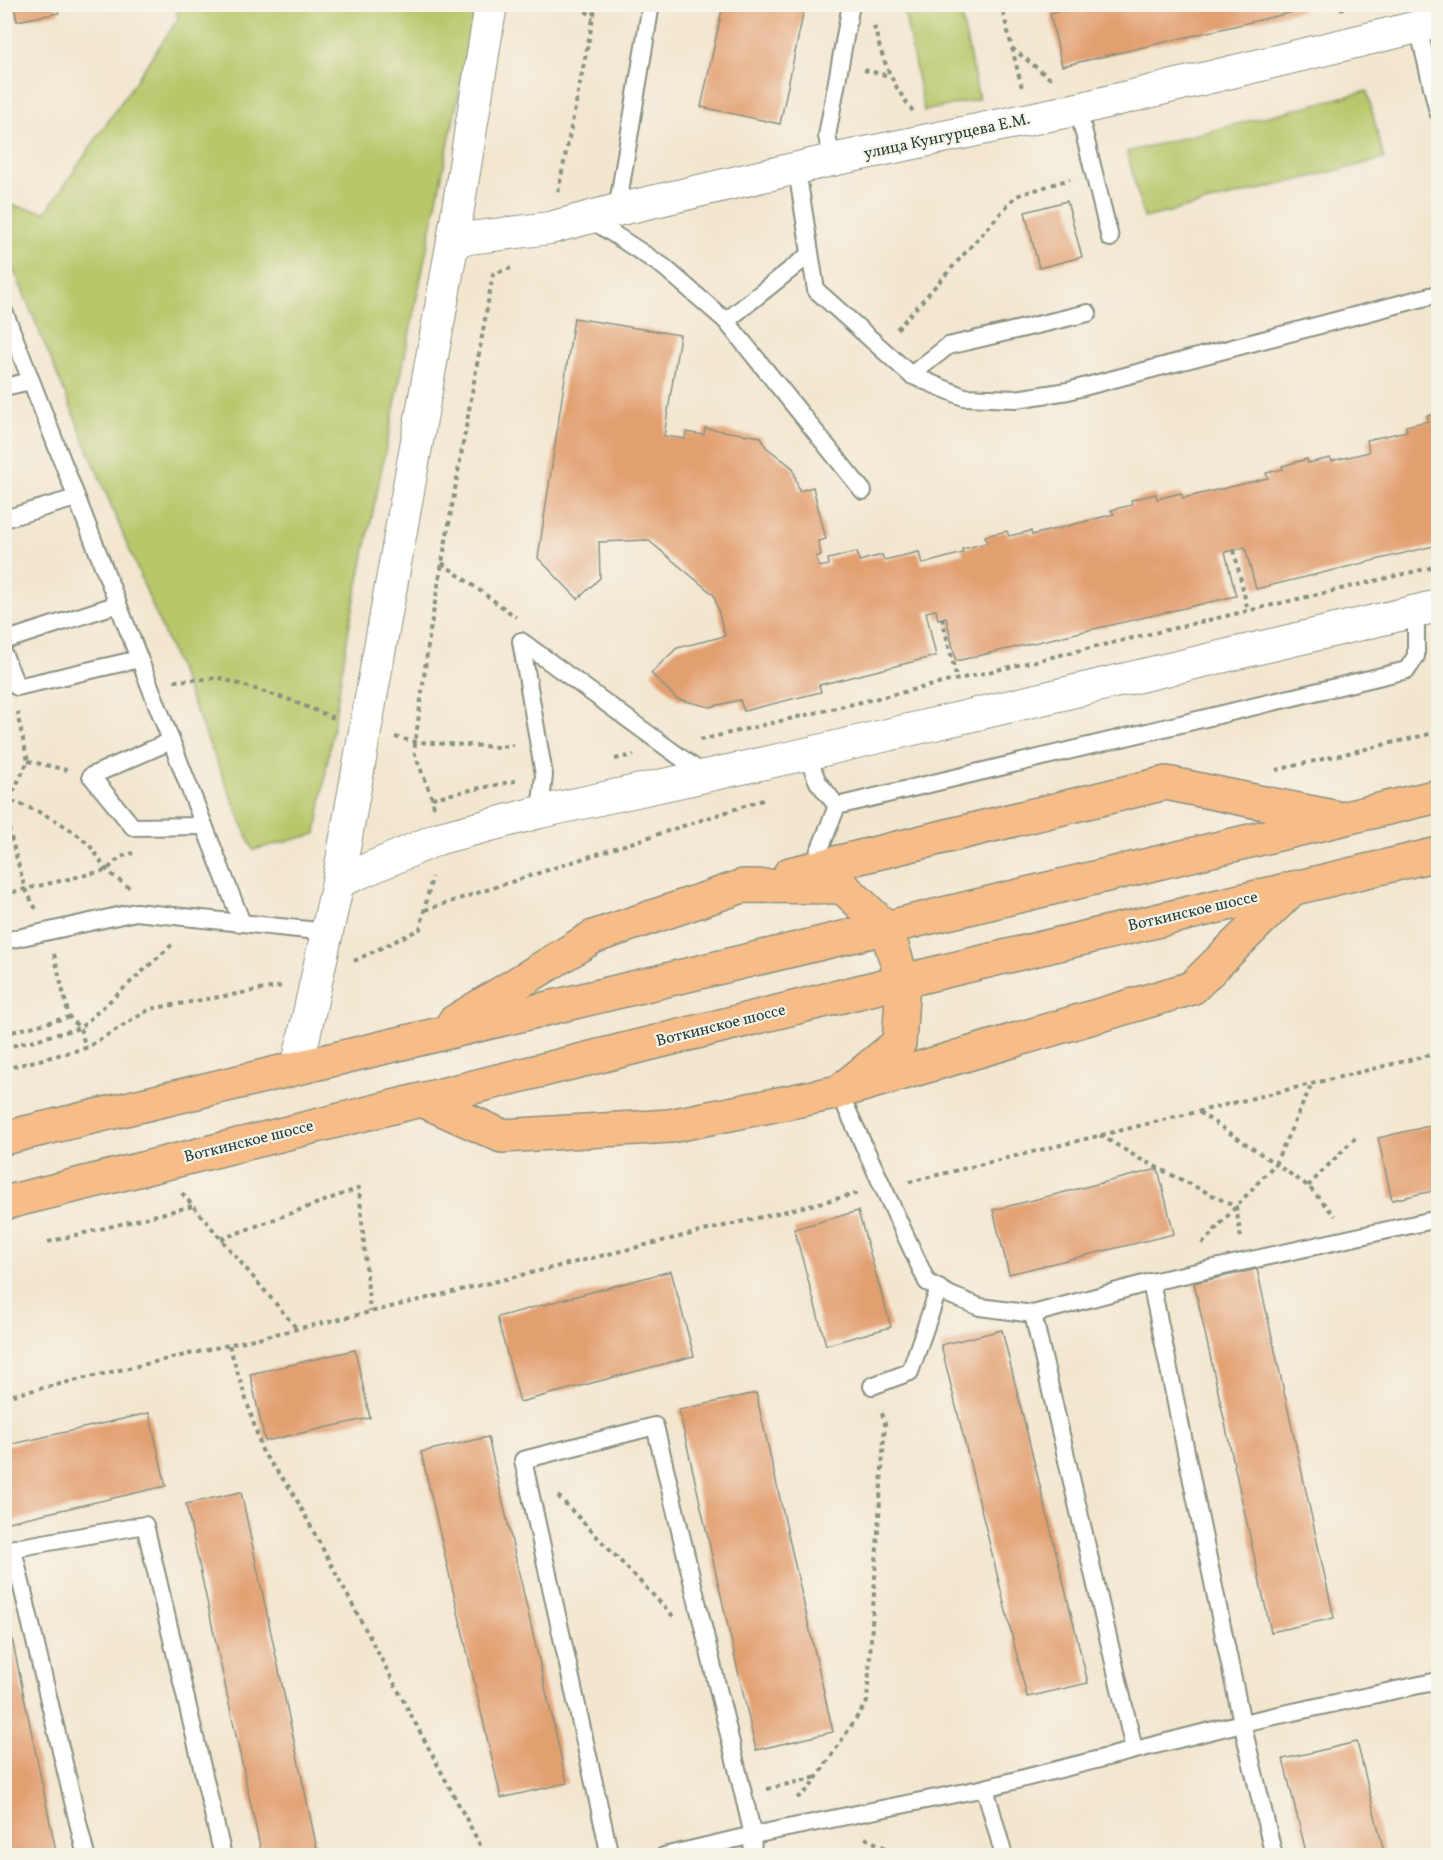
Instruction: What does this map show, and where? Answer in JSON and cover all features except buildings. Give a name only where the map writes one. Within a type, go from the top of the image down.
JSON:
[{"type":"main road","points":[[428,1037],[593,937],[743,886],[1166,783],[1344,819]]},
{"type":"main road","points":[[4,1138],[1438,796]]},
{"type":"main road","name":"Воткинское шоссе","points":[[4,1203],[903,981],[1438,854]]},
{"type":"main road","points":[[743,886],[843,886],[886,928],[903,981],[899,1042],[839,1092]]},
{"type":"main road","points":[[422,1100],[502,1136],[670,1126],[839,1092],[1192,988],[1293,888]]},
{"type":"street","points":[[297,1068],[338,882],[453,240],[491,4]]},
{"type":"street","name":"улица Кунгурцева Е.М.","points":[[453,240],[550,228],[832,160],[1078,109],[1428,24]]},
{"type":"street","points":[[338,882],[440,838],[540,812],[706,776],[812,768],[1427,609]]},
{"type":"lane","points":[[651,4],[603,214],[726,321],[864,491]]},
{"type":"lane","points":[[832,160],[827,136],[850,9]]},
{"type":"lane","points":[[1428,24],[1438,112]]},
{"type":"lane","points":[[1078,109],[1110,238]]},
{"type":"lane","points":[[797,170],[816,290],[910,375],[964,397],[1016,399],[1068,391],[1438,294]]},
{"type":"lane","points":[[726,321],[810,254]]},
{"type":"lane","points":[[4,311],[242,923]]},
{"type":"lane","points":[[910,375],[948,346],[1088,313]]},
{"type":"lane","points":[[4,387],[31,381]]},
{"type":"lane","points":[[4,519],[76,498]]},
{"type":"lane","points":[[4,641],[118,604]]},
{"type":"lane","points":[[837,806],[1407,670],[1416,656],[1427,609]]},
{"type":"lane","points":[[521,642],[706,776]]},
{"type":"lane","points":[[521,642],[543,775],[540,812]]},
{"type":"lane","points":[[4,655],[17,687],[139,659]]},
{"type":"lane","points":[[171,741],[92,776],[133,827],[204,826]]},
{"type":"lane","points":[[812,768],[837,806]]},
{"type":"lane","points":[[812,869],[837,806]]},
{"type":"lane","points":[[4,940],[136,912],[327,932]]},
{"type":"lane","points":[[839,1092],[927,1282],[950,1295],[980,1307],[1033,1314],[1151,1282],[1438,1220]]},
{"type":"lane","points":[[1151,1282],[1242,1723],[1274,1856]]},
{"type":"lane","points":[[872,1386],[910,1372],[939,1288]]},
{"type":"lane","points":[[1033,1314],[1134,1749]]},
{"type":"lane","points":[[610,1856],[523,1460],[655,1426],[753,1835],[752,1856]]},
{"type":"lane","points":[[86,1856],[9,1550],[145,1525],[223,1856]]},
{"type":"lane","points":[[664,1856],[753,1835],[985,1788],[1242,1723],[1438,1681]]},
{"type":"lane","points":[[985,1788],[1004,1856]]},
{"type":"path","points":[[580,4],[593,19]]},
{"type":"path","points":[[1001,4],[1030,120]]},
{"type":"path","points":[[850,9],[872,20],[882,58],[890,76],[898,92],[917,116]]},
{"type":"path","points":[[1011,48],[1058,85]]},
{"type":"path","points":[[880,348],[1016,195],[1093,171]]},
{"type":"path","points":[[1234,550],[1248,611]]},
{"type":"path","points":[[442,563],[516,616],[521,642]]},
{"type":"path","points":[[611,760],[1438,566]]},
{"type":"path","points":[[942,618],[957,680]]},
{"type":"path","points":[[4,803],[9,800],[28,761],[19,722],[17,687]]},
{"type":"path","points":[[1275,771],[1438,732]]},
{"type":"path","points":[[28,761],[92,776]]},
{"type":"path","points":[[424,910],[812,768]]},
{"type":"path","points":[[432,798],[543,775]]},
{"type":"path","points":[[9,800],[36,810],[86,842],[99,856],[107,870],[132,890]]},
{"type":"path","points":[[4,811],[25,889],[48,931],[69,1017],[81,1028],[86,1048]]},
{"type":"path","points":[[4,894],[107,870],[120,856],[140,851]]},
{"type":"path","points":[[4,1048],[81,1028],[201,919]]},
{"type":"path","points":[[4,1034],[69,1017]]},
{"type":"path","points":[[4,1397],[298,1330],[1438,1053]]},
{"type":"path","points":[[1172,1278],[1275,1164],[1313,1084]]},
{"type":"path","points":[[1198,1111],[1308,1186],[1355,1238]]},
{"type":"path","points":[[1100,1135],[1140,1159],[1236,1207]]},
{"type":"path","points":[[1308,1186],[1357,1136]]},
{"type":"path","points":[[221,1239],[359,1188],[370,1312]]},
{"type":"path","points":[[48,1242],[193,1206],[298,1330]]},
{"type":"path","points":[[229,1345],[263,1453],[292,1491],[486,1856]]},
{"type":"path","points":[[793,1802],[809,1789],[867,1702],[885,1423],[872,1386]]},
{"type":"path","points":[[523,1460],[709,1653]]},
{"type":"path","points":[[743,1795],[817,1777]]},
{"type":"green space","points":[[176,5],[477,5],[349,628],[316,834],[253,850],[5,248],[4,204],[46,212],[178,19]]},
{"type":"green space","points":[[903,5],[959,5],[979,99],[924,111]]},
{"type":"green space","points":[[1367,91],[1384,159],[1144,218],[1127,152]]}]
